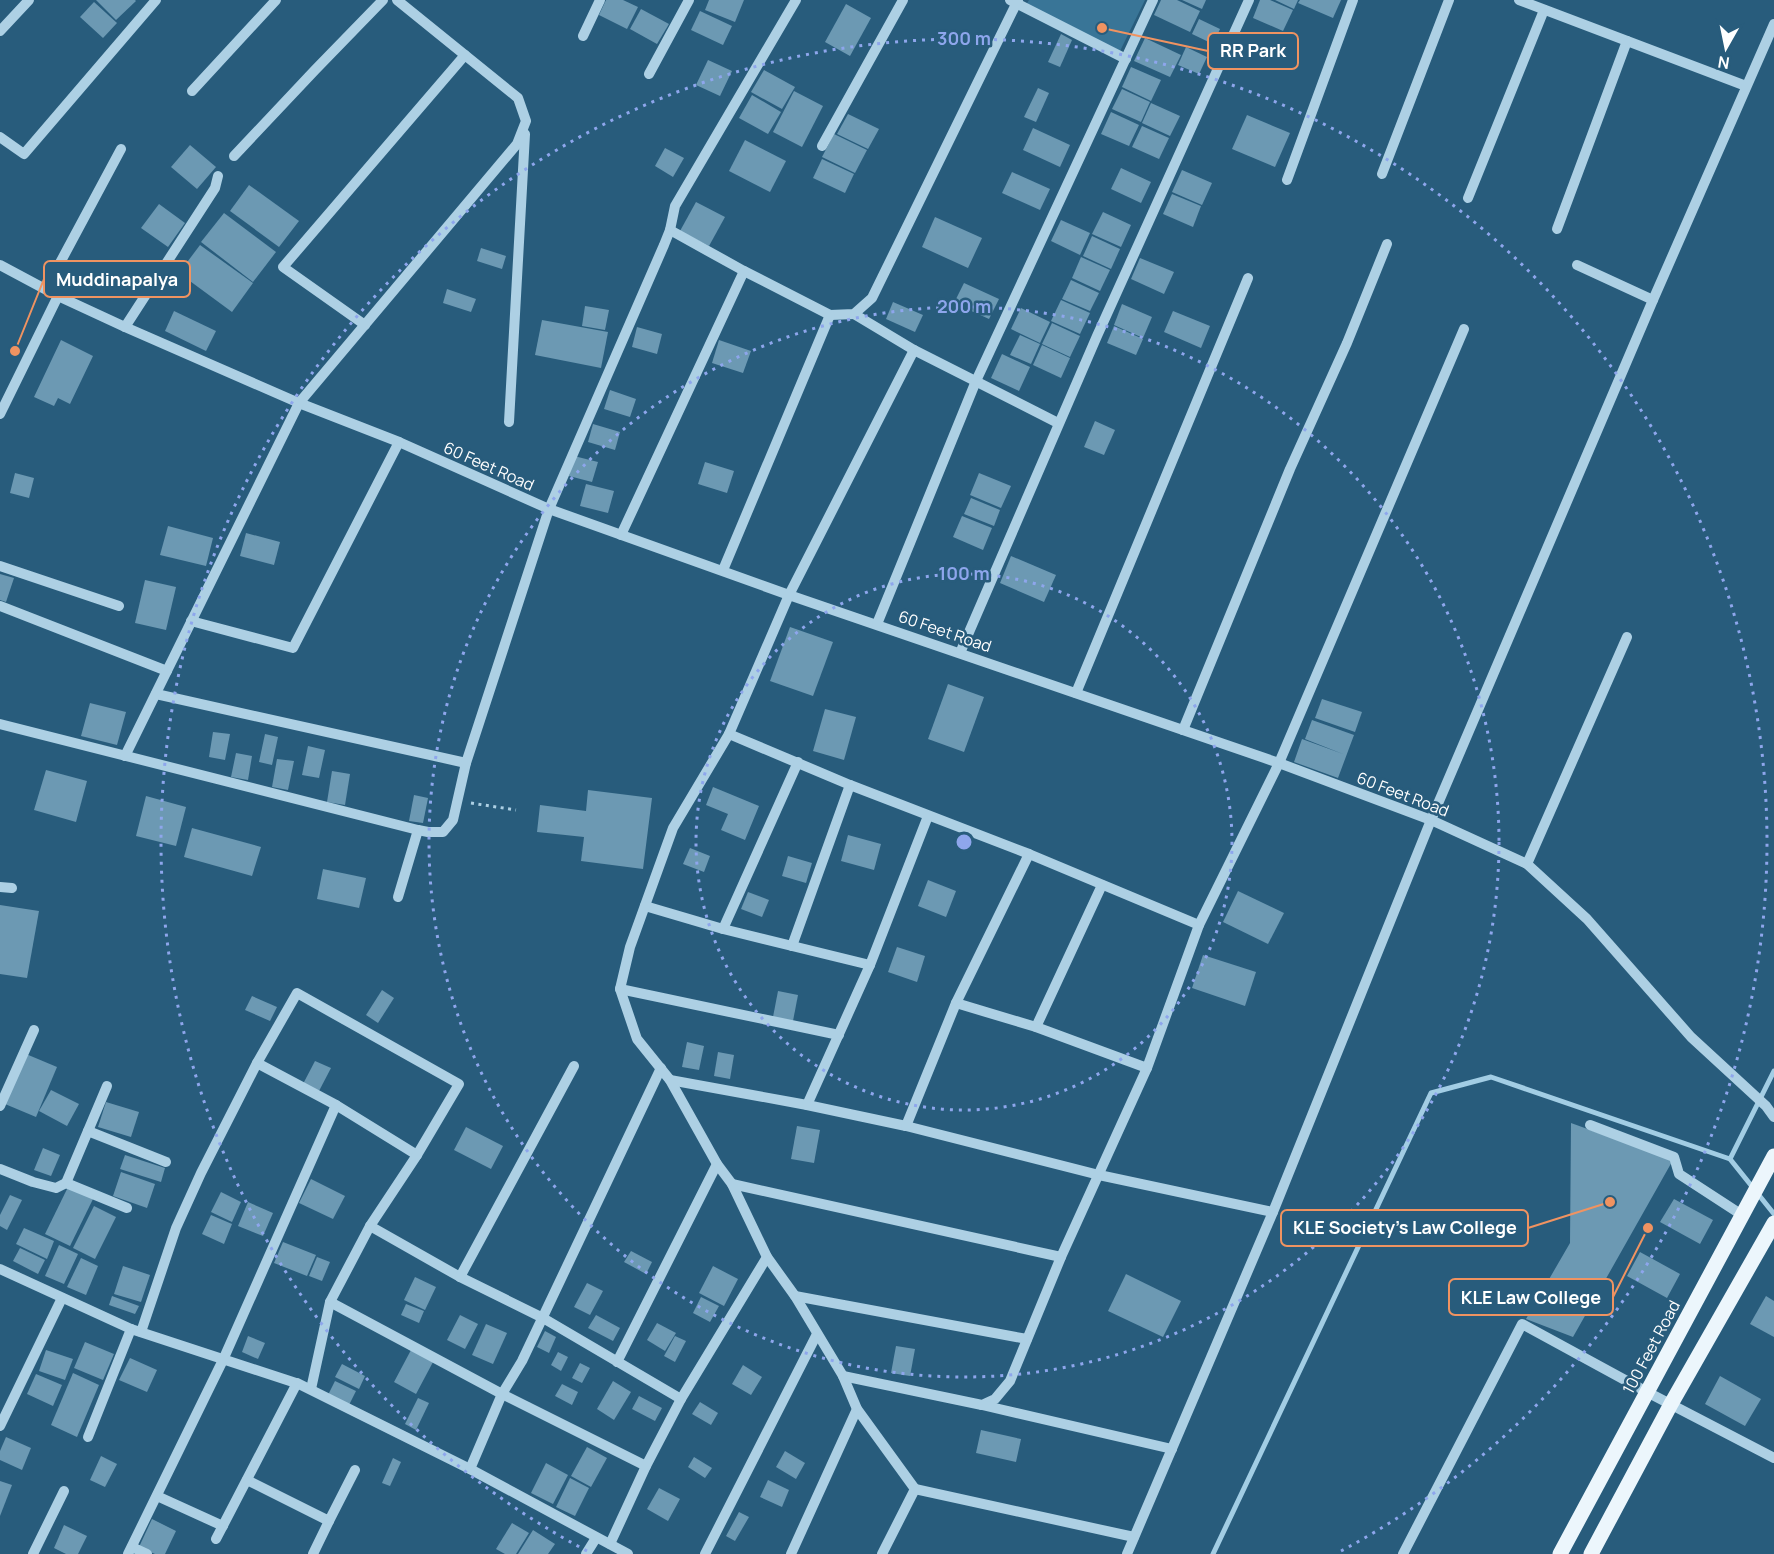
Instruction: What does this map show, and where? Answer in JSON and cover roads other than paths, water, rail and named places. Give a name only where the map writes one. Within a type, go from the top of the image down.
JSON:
[{"type":"main road","name":"100 Feet Road","points":[[1560,1554],[1774,1156]]},
{"type":"main road","points":[[1591,1554],[1671,1404],[1773,1224]]},
{"type":"street","points":[[0,31],[29,0]]},
{"type":"street","points":[[0,137],[24,154],[156,0]]},
{"type":"street","points":[[192,91],[276,0]]},
{"type":"street","points":[[234,156],[383,0]]},
{"type":"street","points":[[397,0],[518,98],[526,121],[509,422]]},
{"type":"street","points":[[583,36],[600,0]]},
{"type":"street","points":[[649,74],[689,0]]},
{"type":"street","points":[[0,724],[418,830],[443,832],[453,820],[466,763],[549,509],[670,230],[675,206],[796,0]]},
{"type":"street","points":[[822,146],[903,0]]},
{"type":"street","points":[[877,624],[976,381],[1153,0]]},
{"type":"street","points":[[960,653],[1058,423],[1249,0]]},
{"type":"street","points":[[1287,180],[1353,0]]},
{"type":"street","points":[[1382,174],[1449,0]]},
{"type":"street","points":[[1521,0],[1746,86]]},
{"type":"street","points":[[854,314],[872,298],[1015,1],[1126,59]]},
{"type":"street","points":[[1468,198],[1544,10]]},
{"type":"street","points":[[1127,1554],[1273,1212],[1431,820],[1653,300],[1774,24]]},
{"type":"street","points":[[1557,229],[1627,41]]},
{"type":"street","points":[[365,325],[283,267],[465,55]]},
{"type":"street","points":[[125,756],[299,404],[518,144],[526,121]]},
{"type":"street","points":[[46,289],[121,149]]},
{"type":"street","points":[[125,327],[215,188],[218,177]]},
{"type":"street","points":[[670,230],[830,315],[854,314],[914,350],[1058,423]]},
{"type":"street","points":[[1183,730],[1290,469],[1347,343],[1387,244]]},
{"type":"street","name":"60 Feet Road","points":[[0,265],[58,296],[125,327],[299,404],[399,442],[549,509],[789,595],[1279,763],[1431,820],[1527,864],[1587,919],[1691,1037],[1768,1106],[1774,1117]]},
{"type":"street","points":[[1577,265],[1653,300]]},
{"type":"street","points":[[621,534],[744,271]]},
{"type":"street","points":[[1076,693],[1248,278]]},
{"type":"street","points":[[1,409],[58,296]]},
{"type":"street","points":[[723,570],[830,315]]},
{"type":"street","points":[[982,1405],[994,1399],[1010,1381],[1061,1257],[1147,1068],[1199,924],[1279,763],[1464,329]]},
{"type":"street","points":[[914,350],[789,595],[729,734],[673,828],[630,948],[620,989],[637,1039],[670,1080],[717,1164],[732,1184],[767,1257],[795,1296],[843,1376],[857,1409],[915,1489],[1134,1537]]},
{"type":"street","points":[[192,621],[293,648],[399,442]]},
{"type":"street","points":[[0,566],[120,606]]},
{"type":"street","points":[[0,606],[167,671]]},
{"type":"street","points":[[1527,864],[1628,637]]},
{"type":"street","points":[[156,694],[466,763]]},
{"type":"street","points":[[729,734],[850,785],[1029,854],[1199,924]]},
{"type":"street","points":[[723,928],[798,762]]},
{"type":"street","points":[[792,946],[850,785]]},
{"type":"street","points":[[807,1105],[870,965],[928,816]]},
{"type":"street","points":[[398,897],[418,830]]},
{"type":"street","points":[[906,1126],[956,1003],[1029,854]]},
{"type":"street","points":[[1036,1027],[1102,885]]},
{"type":"street","points":[[0,887],[12,888]]},
{"type":"street","points":[[645,906],[870,965]]},
{"type":"street","points":[[620,989],[839,1035]]},
{"type":"street","points":[[88,1437],[136,1331],[176,1228],[201,1173],[257,1063],[297,993],[459,1084],[417,1155],[370,1226],[330,1302],[311,1389]]},
{"type":"street","points":[[956,1003],[1036,1027],[1147,1068]]},
{"type":"street","points":[[0,1106],[34,1030]]},
{"type":"street","points":[[257,1063],[336,1105],[417,1155]]},
{"type":"street","points":[[460,1276],[574,1066]]},
{"type":"street","points":[[470,1469],[502,1394],[522,1361],[543,1318],[661,1068]]},
{"type":"street","points":[[670,1080],[906,1126],[1099,1174],[1273,1212]]},
{"type":"street","points":[[0,1169],[56,1188],[66,1183],[107,1086]]},
{"type":"street","points":[[147,1554],[130,1551],[223,1360],[336,1105]]},
{"type":"street","points":[[1590,1125],[1674,1157],[1679,1174],[1742,1215]]},
{"type":"street","points":[[88,1131],[166,1162]]},
{"type":"street","points":[[617,1362],[717,1164]]},
{"type":"street","points":[[66,1183],[127,1208]]},
{"type":"street","points":[[732,1184],[1061,1257]]},
{"type":"street","points":[[370,1226],[460,1276],[543,1318],[681,1399]]},
{"type":"street","points":[[610,1544],[646,1466],[681,1399],[767,1257]]},
{"type":"street","points":[[0,1269],[136,1331],[311,1389],[470,1469],[628,1554]]},
{"type":"street","points":[[795,1296],[1027,1339]]},
{"type":"street","points":[[0,1426],[62,1298]]},
{"type":"street","points":[[330,1302],[502,1394],[646,1466]]},
{"type":"street","points":[[1403,1554],[1522,1324],[1774,1458]]},
{"type":"street","points":[[705,1554],[817,1334]]},
{"type":"street","points":[[843,1376],[1172,1449]]},
{"type":"street","points":[[216,1539],[297,1383]]},
{"type":"street","points":[[791,1554],[857,1409]]},
{"type":"street","points":[[313,1554],[355,1470]]},
{"type":"street","points":[[247,1480],[329,1521]]},
{"type":"street","points":[[882,1554],[915,1489]]},
{"type":"street","points":[[33,1554],[64,1491]]},
{"type":"street","points":[[157,1496],[223,1526]]},
{"type":"street","points":[[586,1554],[596,1538]]},
{"type":"waterway","points":[[1213,1554],[1431,1093],[1491,1077],[1730,1159],[1774,1071]]},
{"type":"waterway","points":[[1730,1159],[1774,1214]]},
{"type":"place","name":"RR Park","points":[[1102,28]]},
{"type":"place","name":"Muddinapalya","points":[[15,351]]},
{"type":"place","name":"KLE Society's Law College","points":[[1610,1202]]},
{"type":"place","name":"KLE Law College","points":[[1648,1228]]}]
